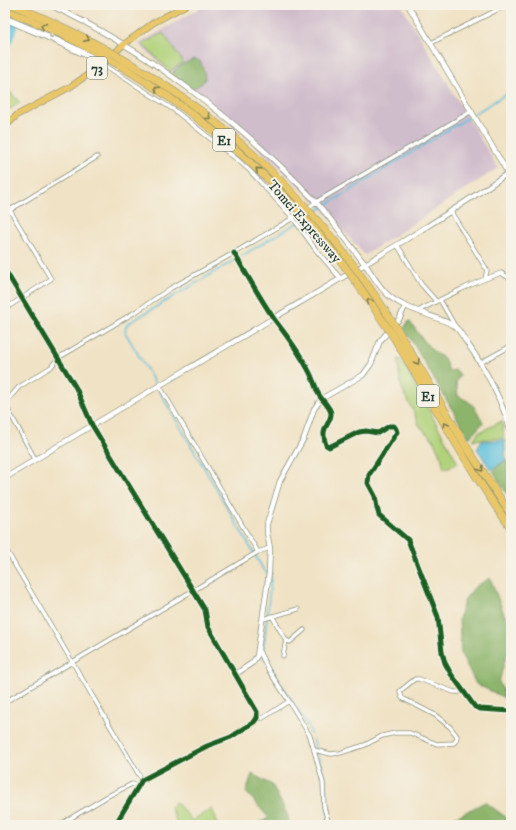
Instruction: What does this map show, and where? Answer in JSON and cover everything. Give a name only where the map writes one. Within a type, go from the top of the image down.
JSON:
[{"type":"highway","name":"Tomei Expressway","points":[[13,5],[66,28],[108,50],[174,92],[222,128],[286,186],[322,225],[361,276],[397,328],[466,446],[511,515]]},
{"type":"highway","name":"Tomei Expressway","points":[[5,10],[51,29],[125,69],[172,100],[220,137],[265,176],[319,234],[354,280],[391,334],[465,459],[511,528]]},
{"type":"main road","name":"73","points":[[5,127],[16,115],[70,87],[105,63],[123,45],[153,23],[186,5]]},
{"type":"street","points":[[50,5],[75,16],[123,45],[160,68],[202,99],[252,139],[316,202],[343,235],[387,295],[405,306],[455,326]]},
{"type":"street","points":[[5,478],[92,425],[398,246],[510,173],[408,5]]},
{"type":"street","points":[[431,43],[507,5]]},
{"type":"street","points":[[6,18],[105,63],[174,110],[239,161],[294,219],[316,250],[341,279]]},
{"type":"street","points":[[36,459],[5,403],[19,387],[51,366],[58,358],[137,311],[171,288],[234,255],[294,219],[316,202],[472,111]]},
{"type":"street","points":[[10,210],[97,158]]},
{"type":"street","points":[[5,202],[51,280],[5,309]]},
{"type":"street","points":[[451,212],[487,270],[485,279]]},
{"type":"street","points":[[398,246],[421,284],[438,300],[480,363],[498,396],[507,417],[511,433]]},
{"type":"street","points":[[234,255],[291,342],[310,373],[321,399],[327,405],[331,413],[330,419],[325,426],[323,436],[326,445],[329,447],[359,432],[366,431],[378,433],[389,426],[394,426],[396,429],[397,432],[392,441],[369,475],[368,483],[376,496],[377,508],[380,515],[408,540],[438,617],[442,652],[445,663],[451,674],[475,707],[480,709],[511,711]]},
{"type":"street","points":[[5,270],[76,388],[92,425],[205,610],[208,627],[258,712],[258,718]]},
{"type":"street","points":[[418,310],[455,291],[501,273],[511,279]]},
{"type":"street","points":[[236,674],[252,663],[257,656],[269,573],[270,548],[267,524],[280,481],[304,438],[314,409],[321,399],[363,375],[371,364],[380,341],[400,318],[405,306]]},
{"type":"street","points":[[480,363],[511,346]]},
{"type":"street","points":[[159,386],[258,552]]},
{"type":"street","points":[[5,548],[142,780]]},
{"type":"street","points":[[5,702],[252,555],[270,548]]},
{"type":"street","points":[[263,619],[298,609]]},
{"type":"street","points":[[271,617],[286,640],[283,656]]},
{"type":"street","points":[[286,640],[290,642],[304,630]]},
{"type":"street","points":[[258,649],[269,671],[310,736],[316,750],[323,783],[324,807],[329,825]]},
{"type":"street","points":[[316,750],[331,754],[340,753],[365,745],[382,736],[395,733],[410,733],[438,744],[454,743],[457,736],[450,727],[435,715],[402,698],[400,691],[415,679],[419,679],[426,680],[454,692],[463,692]]},
{"type":"street","points":[[115,825],[142,780],[207,746],[231,737],[258,718],[263,718],[289,701]]},
{"type":"street","points":[[59,825],[108,796],[132,784],[138,786]]},
{"type":"shaded area","points":[[205,5],[401,5],[498,168],[365,255],[316,202],[225,117],[138,44]]},
{"type":"green space","points":[[163,33],[183,62],[170,71],[142,44]]},
{"type":"green space","points":[[194,59],[200,61],[205,79],[201,84],[190,90],[172,73],[181,65]]},
{"type":"green space","points":[[6,87],[20,103],[5,112],[5,90]]},
{"type":"green space","points":[[409,321],[429,347],[444,358],[449,371],[456,370],[460,375],[456,382],[458,396],[474,406],[483,423],[469,438],[404,328]]},
{"type":"green space","points":[[398,359],[401,360],[458,463],[444,469],[442,459],[433,439],[419,425],[405,396],[400,382]]},
{"type":"green space","points":[[502,421],[504,438],[473,440],[478,433]]},
{"type":"green space","points":[[507,459],[510,490],[511,501],[493,471]]},
{"type":"green space","points":[[490,578],[504,614],[511,626],[511,650],[506,656],[499,682],[507,699],[476,684],[461,654],[459,619],[465,599],[475,587]]},
{"type":"green space","points":[[252,774],[272,785],[287,814],[290,825],[253,825],[269,818],[246,792]]},
{"type":"green space","points":[[176,802],[196,825],[175,825],[176,820],[170,807]]},
{"type":"green space","points":[[485,802],[511,821],[511,825],[431,825],[462,814]]},
{"type":"green space","points":[[212,809],[217,825],[198,825],[194,819]]},
{"type":"water","points":[[505,440],[506,460],[491,470],[477,449],[482,441]]},
{"type":"waterway","points":[[5,49],[18,15]]},
{"type":"waterway","points":[[314,213],[511,91]]},
{"type":"waterway","points":[[267,573],[263,569],[125,332],[126,326],[129,323],[302,220]]},
{"type":"waterway","points":[[270,576],[263,655],[309,728],[311,734]]},
{"type":"waterway","points":[[313,739],[326,782],[327,810],[331,825]]},
{"type":"cycle path","points":[[234,253],[274,319],[302,359],[311,375],[319,396],[330,410],[331,417],[324,434],[326,445],[329,447],[359,432],[366,431],[378,433],[389,426],[394,426],[396,429],[397,432],[369,475],[368,483],[375,496],[379,515],[408,540],[438,617],[442,652],[445,663],[451,674],[475,707],[480,709],[511,711]]},
{"type":"cycle path","points":[[5,270],[76,388],[92,425],[205,610],[208,627],[257,712],[257,718],[254,722],[231,737],[207,746],[142,780],[115,825]]}]
